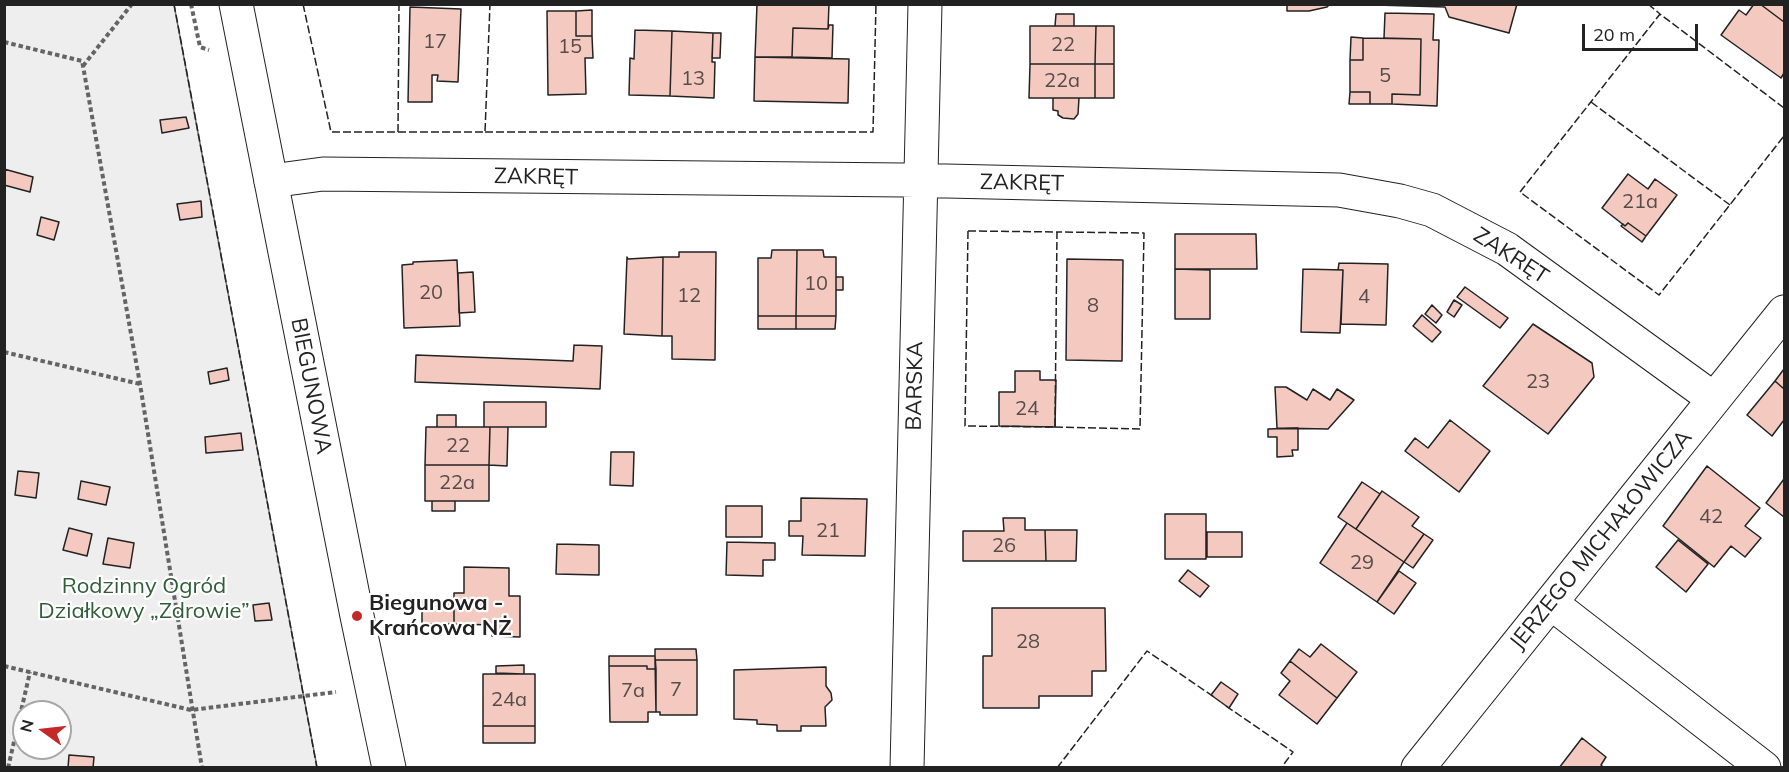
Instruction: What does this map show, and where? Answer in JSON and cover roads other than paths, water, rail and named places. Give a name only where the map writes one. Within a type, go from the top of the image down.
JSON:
[{"type":"street","name":"BIEGUNOWA","points":[[236,4],[389,768]]},
{"type":"street","name":"BARSKA","points":[[907,768],[925,4]]},
{"type":"street","name":"ZAKRĘT","points":[[271,181],[323,174],[920,181],[1339,190],[1400,201],[1432,210],[1507,249],[1714,399]]},
{"type":"street","name":"JERZEGO MICHAŁOWICZA","points":[[1418,768],[1785,312]]},
{"type":"street","points":[[1551,603],[1764,768]]},
{"type":"place","name":"Biegunowa - Krańcowa NŻ","points":[[357,616]]},
{"type":"park label","name":"Rodzinny Ogród Działkowy „Zdrowie”","points":[[144,598]]}]
